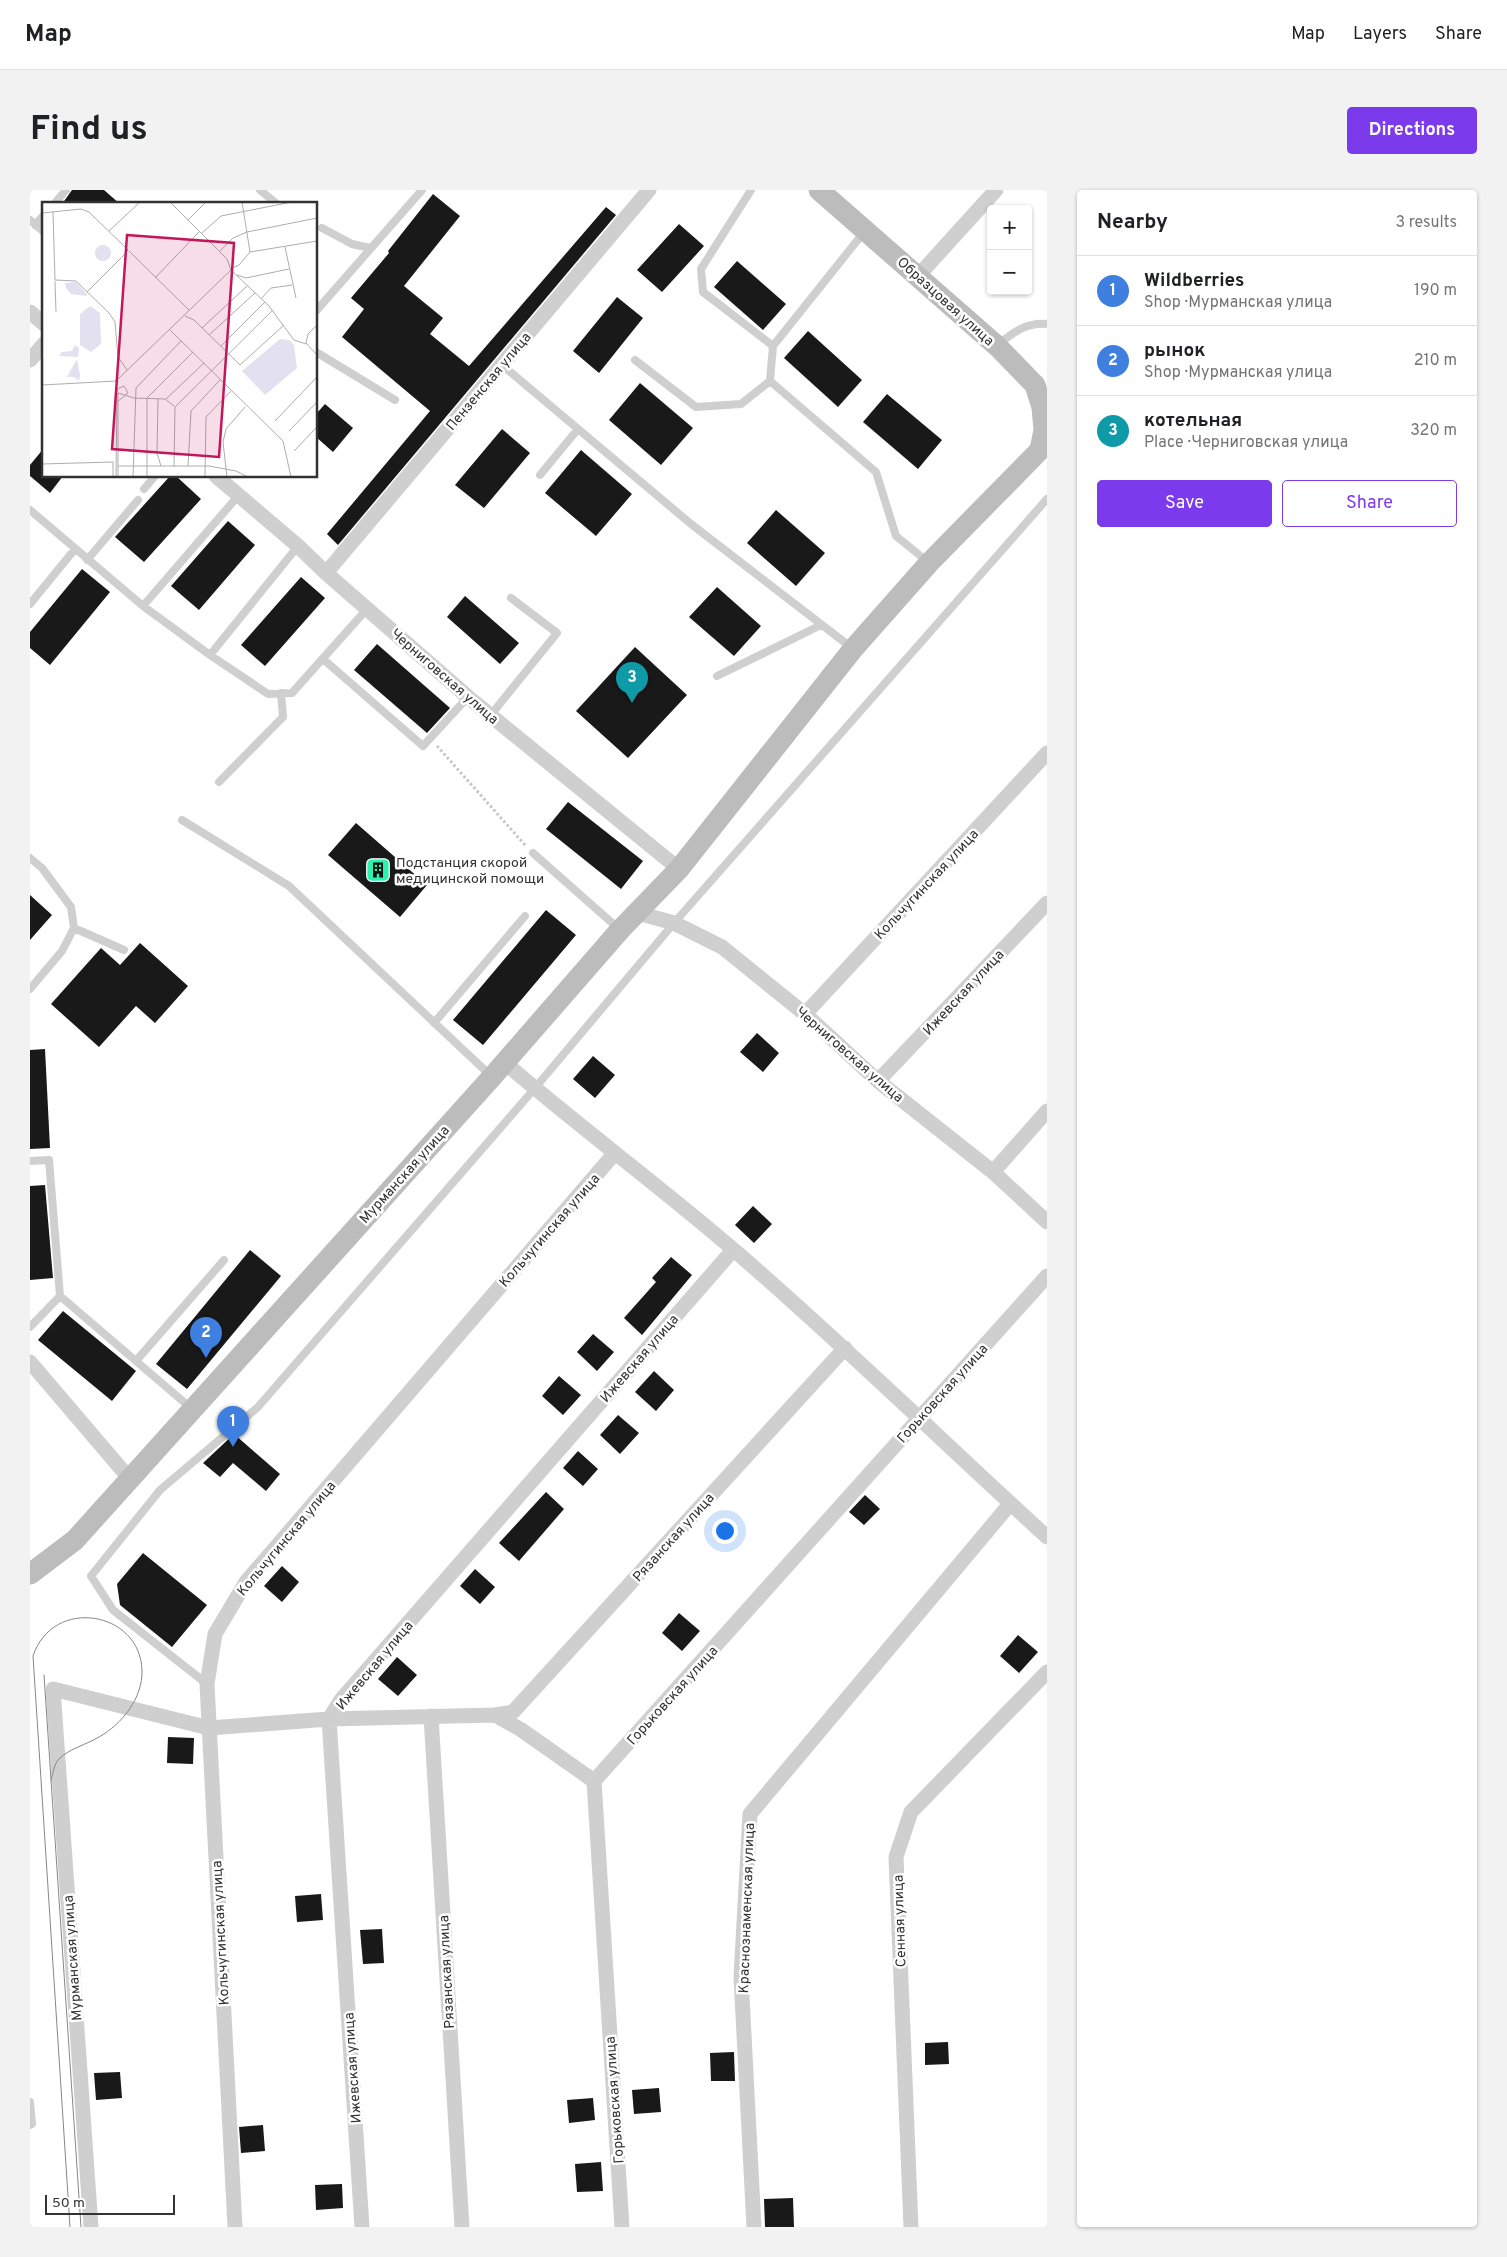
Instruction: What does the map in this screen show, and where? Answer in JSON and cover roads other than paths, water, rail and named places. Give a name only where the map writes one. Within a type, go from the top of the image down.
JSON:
[{"type":"main road","name":"Образцовая улица","points":[[819,190],[997,346],[1035,385],[1044,406],[1045,441]]},
{"type":"main road","name":"Мурманская улица","points":[[30,1574],[74,1540],[498,1070],[620,930],[679,869],[853,649],[929,563],[1045,441]]},
{"type":"street","name":"Пензенская улица","points":[[326,573],[649,190]]},
{"type":"street","points":[[918,276],[996,190]]},
{"type":"street","points":[[30,312],[42,322]]},
{"type":"street","points":[[30,360],[42,346]]},
{"type":"street","name":"Черниговская улица","points":[[218,478],[490,716],[679,869]]},
{"type":"street","name":"Кольчугинская улица","points":[[805,1014],[1047,753]]},
{"type":"street","name":"Ижевская улица","points":[[878,1081],[1047,903]]},
{"type":"street","name":"Черниговская улица","points":[[638,913],[674,923],[722,947],[805,1014],[878,1081],[993,1172],[1047,1222]]},
{"type":"street","points":[[498,1070],[535,1088],[734,1250],[845,1348],[918,1420],[1047,1537]]},
{"type":"street","points":[[993,1172],[1047,1112]]},
{"type":"street","name":"Кольчугинская улица","points":[[235,2227],[207,1684],[215,1634],[246,1582],[614,1154]]},
{"type":"street","name":"Ижевская улица","points":[[362,2227],[330,1719],[341,1700],[734,1250]]},
{"type":"street","name":"Горьковская улица","points":[[622,2227],[594,1781],[1047,1276]]},
{"type":"street","name":"Рязанская улица","points":[[494,1715],[513,1712],[845,1348]]},
{"type":"street","points":[[30,1362],[129,1478]]},
{"type":"street","name":"Краснознаменская улица","points":[[754,2227],[741,1977],[750,1814],[1010,1504]]},
{"type":"street","name":"Сенная улица","points":[[912,2227],[896,1857],[911,1812],[1047,1672]]},
{"type":"street","name":"Мурманская улица","points":[[91,2227],[53,1689],[209,1728]]},
{"type":"street","points":[[209,1728],[330,1719],[494,1715],[520,1729],[594,1781]]},
{"type":"street","name":"Рязанская улица","points":[[431,1716],[462,2227]]},
{"type":"lane","points":[[56,202],[66,190]]},
{"type":"lane","points":[[260,190],[275,202]]},
{"type":"lane","points":[[318,309],[422,190]]},
{"type":"lane","points":[[752,190],[701,269],[704,292],[773,346]]},
{"type":"lane","points":[[322,228],[352,244],[370,248]]},
{"type":"lane","points":[[635,360],[696,408],[741,404],[770,381],[773,346],[865,230]]},
{"type":"lane","points":[[997,346],[1006,338],[1034,323],[1047,324]]},
{"type":"lane","points":[[318,353],[395,400]]},
{"type":"lane","points":[[502,364],[691,524],[853,649]]},
{"type":"lane","points":[[770,381],[876,472],[896,536],[929,563]]},
{"type":"lane","points":[[540,475],[578,429]]},
{"type":"lane","points":[[144,489],[153,478]]},
{"type":"lane","points":[[143,606],[238,496]]},
{"type":"lane","points":[[207,1684],[113,1610],[91,1576],[160,1490],[258,1407],[535,1088],[674,923],[1047,499]]},
{"type":"lane","points":[[87,560],[138,500]]},
{"type":"lane","points":[[30,510],[143,606],[268,694],[292,693],[367,609]]},
{"type":"lane","points":[[210,655],[298,546]]},
{"type":"lane","points":[[30,604],[75,549]]},
{"type":"lane","points":[[490,716],[557,633],[511,598]]},
{"type":"lane","points":[[718,676],[821,625]]},
{"type":"lane","points":[[323,659],[423,746],[468,697]]},
{"type":"lane","points":[[219,782],[283,717],[281,694]]},
{"type":"lane","points":[[182,820],[289,886],[434,1023],[498,1070]]},
{"type":"lane","points":[[533,853],[620,930]]},
{"type":"lane","points":[[30,858],[42,868],[71,907],[74,928],[62,951],[30,989]]},
{"type":"lane","points":[[434,1023],[525,916]]},
{"type":"lane","points":[[74,928],[124,950]]},
{"type":"lane","points":[[30,1160],[49,1160],[60,1296],[192,1409]]},
{"type":"lane","points":[[136,1361],[224,1260]]},
{"type":"lane","points":[[30,1327],[60,1296]]},
{"type":"lane","points":[[30,2102],[32,2124],[30,2124]]},
{"type":"tram line","points":[[51,1780],[57,1761],[68,1752],[99,1737],[116,1725],[130,1709],[139,1690],[142,1670],[138,1650],[127,1634],[112,1624],[94,1618],[76,1619],[58,1625],[43,1637],[33,1656],[70,2227]]},
{"type":"tram line","points":[[44,1675],[81,2227]]},
{"type":"place","name":"котельная","points":[[632,703]]},
{"type":"place","name":"Подстанция скорой медицинской помощи","points":[[378,870]]},
{"type":"place","name":"рынок","points":[[206,1358]]},
{"type":"place","name":"Wildberries","points":[[233,1447]]}]
